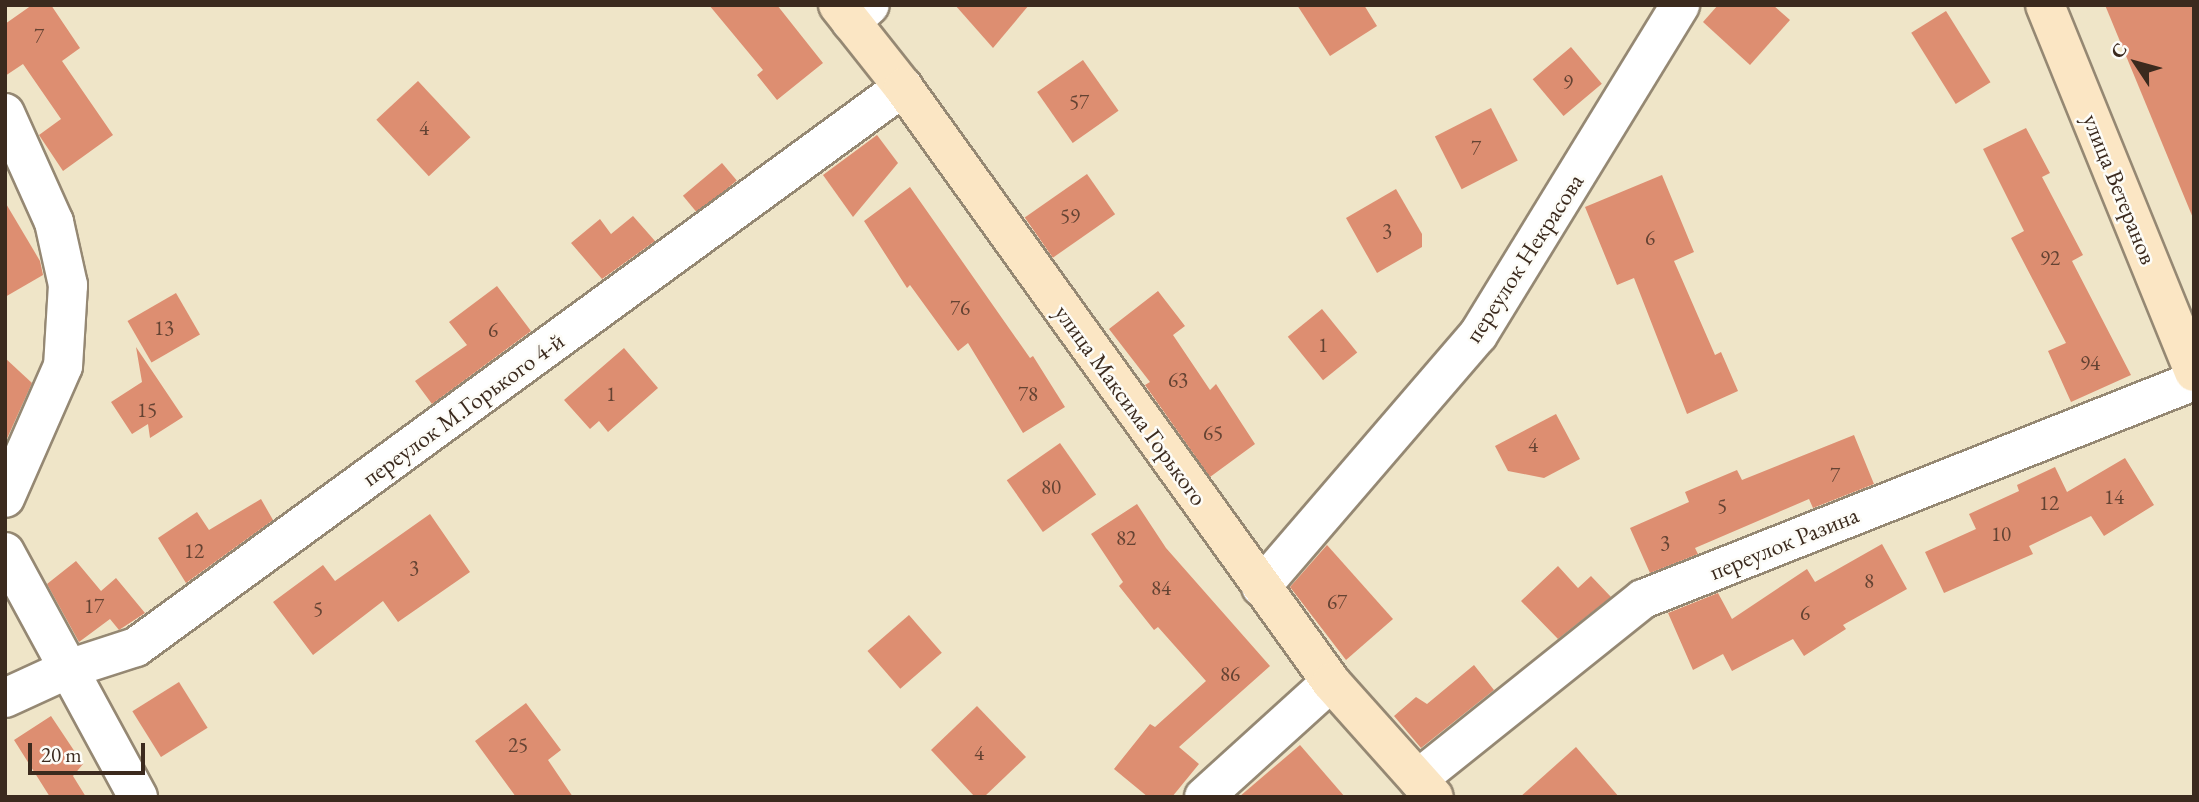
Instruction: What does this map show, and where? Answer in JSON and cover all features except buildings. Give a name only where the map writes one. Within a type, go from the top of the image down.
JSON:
[{"type":"street","name":"переулок Некрасова","points":[[1261,587],[1478,335],[1680,5]]},
{"type":"street","name":"улица Ветеранов","points":[[2045,5],[2194,372]]},
{"type":"street","name":"улица Максима Горького","points":[[853,11],[903,87],[1331,682],[1426,788]]},
{"type":"street","name":"переулок М.Горького 4-й","points":[[5,698],[68,668],[136,647],[903,87]]},
{"type":"street","points":[[5,113],[54,222],[68,285],[63,366],[5,498]]},
{"type":"street","name":"переулок Разина","points":[[1426,788],[1643,599],[2194,381]]},
{"type":"street","points":[[5,552],[138,797]]},
{"type":"street","points":[[1204,797],[1331,682]]}]
